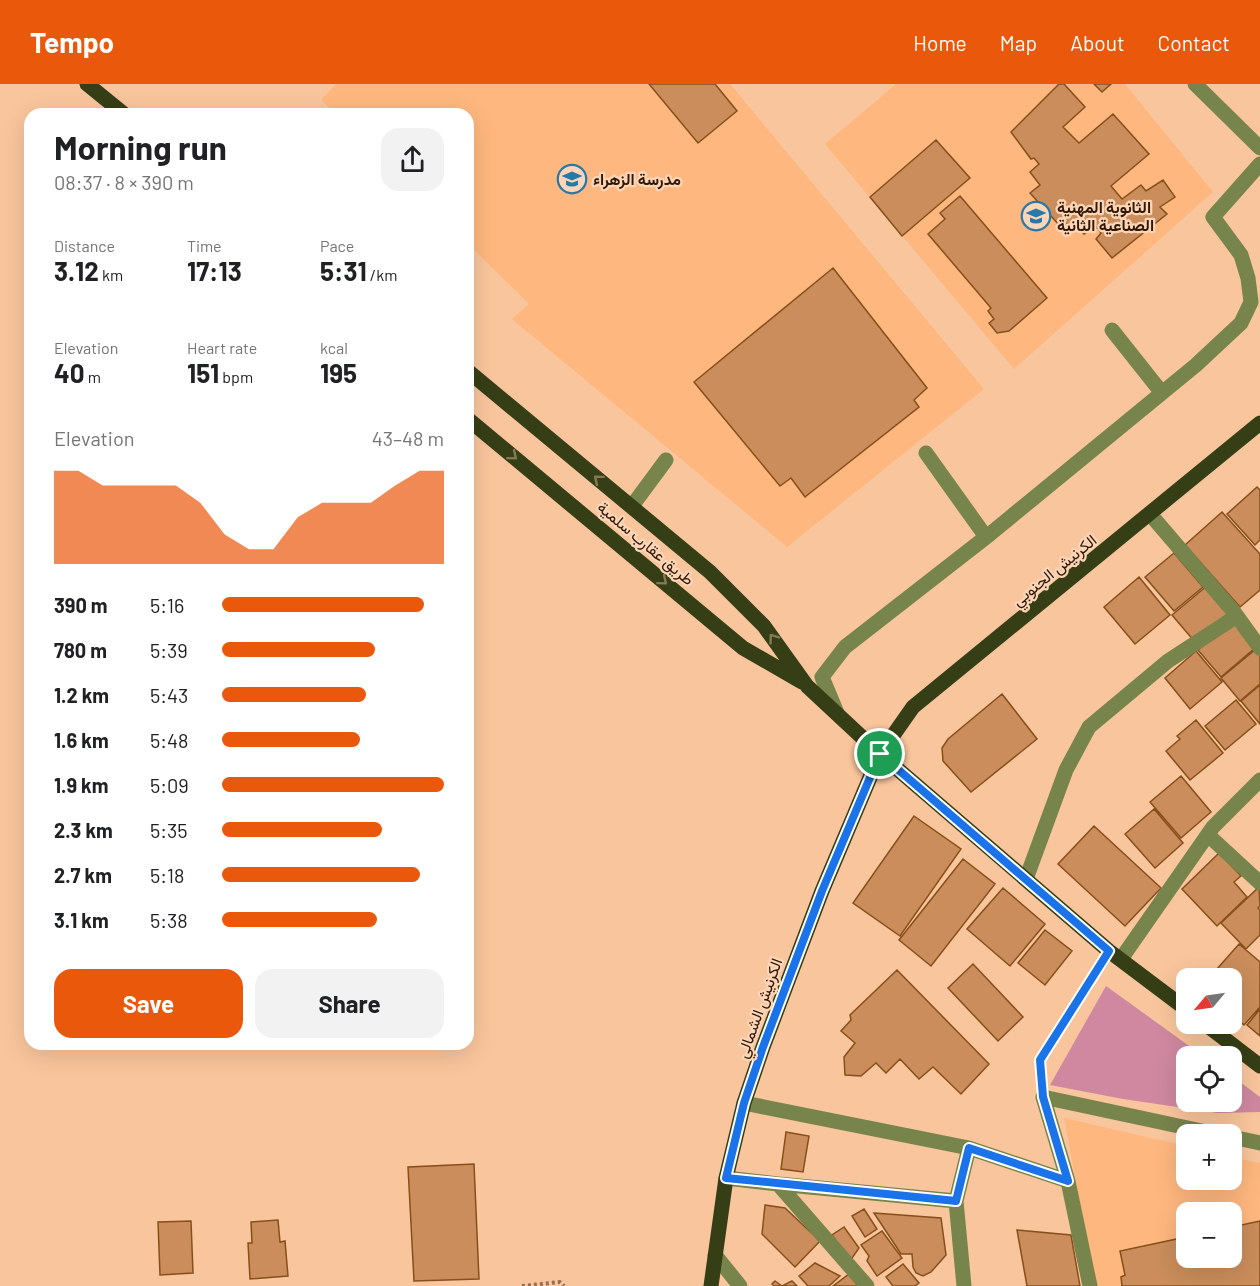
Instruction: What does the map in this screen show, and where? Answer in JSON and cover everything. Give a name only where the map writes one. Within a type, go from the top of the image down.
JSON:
[{"type":"main road","points":[[87,84],[118,108]]},
{"type":"main road","points":[[474,376],[710,572],[764,626],[807,686],[880,754],[1115,955],[1176,1001]]},
{"type":"main road","name":"الكرنيش الجنوبي","points":[[880,754],[913,707],[1260,423]]},
{"type":"main road","name":"طريق عقارب سلمية","points":[[474,424],[743,648],[807,686]]},
{"type":"main road","name":"الكرنيش الشمالي","points":[[711,1286],[726,1178],[744,1103],[822,891],[880,754]]},
{"type":"main road","points":[[1218,1034],[1260,1066]]},
{"type":"street","points":[[1195,84],[1260,148]]},
{"type":"street","points":[[837,713],[822,676],[845,647],[986,537],[1162,393],[1241,323],[1251,302],[1248,278],[1241,255],[1214,217],[1260,164]]},
{"type":"street","points":[[1112,330],[1162,393]]},
{"type":"street","points":[[926,453],[986,537]]},
{"type":"street","points":[[632,507],[666,460]]},
{"type":"street","points":[[1150,514],[1237,616],[1260,648]]},
{"type":"street","points":[[1026,879],[1066,770],[1089,727],[1168,661],[1237,616]]},
{"type":"street","points":[[1115,955],[1208,835],[1260,780]]},
{"type":"street","points":[[1208,835],[1260,883]]},
{"type":"street","points":[[1089,1286],[1068,1181],[1043,1097],[1176,1126]]},
{"type":"street","points":[[744,1103],[969,1148],[1068,1181]]},
{"type":"street","points":[[1242,1139],[1260,1143]]},
{"type":"street","points":[[963,1286],[956,1201],[969,1148]]},
{"type":"street","points":[[726,1178],[956,1201]]},
{"type":"street","points":[[778,1184],[867,1286]]},
{"type":"street","points":[[715,1255],[740,1286]]},
{"type":"path","points":[[1043,1097],[1040,1060],[1115,955]]},
{"type":"path","points":[[522,1286],[560,1281],[564,1286]]},
{"type":"shaded area","points":[[336,84],[730,84],[984,389],[787,547],[512,319],[529,304],[474,250],[474,108],[330,108],[321,100]]},
{"type":"shaded area","name":"الثانوية المهنية الصناعية الثانية","points":[[896,84],[1125,84],[1213,192],[1014,369],[825,144]]},
{"type":"shaded area","points":[[1106,986],[1189,1046],[1176,1046],[1176,1107],[1050,1085]]},
{"type":"shaded area","points":[[1242,1084],[1260,1097],[1260,1112],[1218,1113],[1211,1112],[1242,1112]]},
{"type":"shaded area","points":[[1064,1118],[1176,1144],[1176,1190],[1242,1190],[1242,1159],[1260,1163],[1260,1286],[1096,1286]]},
{"type":"building","name":"مدرسة الزهراء","points":[[649,84],[715,84],[737,111],[698,143]]},
{"type":"building","name":"الثانوية المهنية الصناعية الثانية","points":[[1059,84],[1064,84],[1085,107],[1063,127],[1079,143],[1113,114],[1149,154],[1111,186],[1122,199],[1141,185],[1146,191],[1163,180],[1175,197],[1160,207],[1167,214],[1112,258],[1096,239],[1101,233],[1097,227],[1084,234],[1078,227],[1071,230],[1067,224],[1061,227],[1030,193],[1040,185],[1030,172],[1039,164],[1034,158],[1031,159],[1011,132]]},
{"type":"building","points":[[1094,84],[1111,84],[1102,92]]},
{"type":"building","points":[[936,140],[970,178],[902,236],[870,197]]},
{"type":"building","name":"الثانوية المهنية الصناعية الثانية","points":[[960,196],[1047,298],[1009,331],[997,333],[989,323],[994,319],[988,311],[991,308],[928,234],[945,219],[940,213]]},
{"type":"building","points":[[833,268],[927,388],[914,400],[919,407],[805,497],[791,478],[780,486],[694,382]]},
{"type":"building","points":[[1257,487],[1260,490],[1260,540],[1255,545],[1227,514]]},
{"type":"building","points":[[1222,512],[1260,554],[1260,590],[1240,607],[1185,545]]},
{"type":"building","points":[[1174,553],[1203,587],[1174,611],[1145,577]]},
{"type":"building","points":[[1139,577],[1170,615],[1135,644],[1104,607]]},
{"type":"building","points":[[1208,585],[1230,612],[1195,642],[1172,615]]},
{"type":"building","points":[[1233,621],[1255,648],[1221,677],[1198,650]]},
{"type":"building","points":[[1256,649],[1260,654],[1260,684],[1240,701],[1221,678]]},
{"type":"building","points":[[1196,651],[1222,682],[1190,709],[1165,678]]},
{"type":"building","points":[[1260,685],[1260,724],[1241,701]]},
{"type":"building","points":[[1002,694],[1037,739],[971,792],[943,761],[942,748],[948,739]]},
{"type":"building","points":[[1236,700],[1256,724],[1225,750],[1205,726]]},
{"type":"building","points":[[1196,720],[1223,753],[1190,780],[1166,751],[1180,739],[1177,736]]},
{"type":"building","points":[[1181,776],[1211,812],[1181,838],[1150,802]]},
{"type":"building","points":[[1154,809],[1183,843],[1155,868],[1125,834]]},
{"type":"building","points":[[914,816],[961,849],[900,936],[853,903]]},
{"type":"building","points":[[1094,826],[1161,888],[1125,926],[1058,864]]},
{"type":"building","points":[[1219,853],[1241,876],[1234,882],[1247,897],[1217,926],[1182,889]]},
{"type":"building","points":[[963,859],[995,884],[931,966],[899,940]]},
{"type":"building","points":[[1259,887],[1260,935],[1246,949],[1221,923]]},
{"type":"building","points":[[1003,888],[1045,924],[1010,966],[967,929]]},
{"type":"building","points":[[1045,930],[1072,951],[1045,985],[1018,963]]},
{"type":"building","points":[[1239,944],[1260,962],[1260,1007],[1244,1025],[1242,1023],[1242,968],[1218,968]]},
{"type":"building","points":[[973,964],[1023,1017],[998,1041],[948,988]]},
{"type":"building","points":[[897,970],[989,1064],[961,1094],[933,1067],[919,1079],[900,1059],[886,1073],[876,1063],[861,1076],[845,1075],[844,1057],[855,1043],[841,1031],[851,1020],[850,1015]]},
{"type":"building","points":[[1260,1009],[1260,1036],[1247,1025]]},
{"type":"building","points":[[786,1132],[809,1136],[803,1172],[781,1169]]},
{"type":"building","points":[[474,1164],[479,1279],[414,1281],[408,1167]]},
{"type":"building","points":[[765,1205],[785,1208],[820,1241],[795,1267],[762,1234]]},
{"type":"building","points":[[864,1209],[877,1229],[865,1237],[852,1216]]},
{"type":"building","points":[[874,1213],[941,1218],[946,1255],[931,1272],[923,1276],[916,1273],[912,1254],[901,1254]]},
{"type":"building","points":[[278,1220],[280,1242],[285,1241],[288,1276],[250,1279],[248,1243],[252,1243],[251,1222]]},
{"type":"building","points":[[191,1221],[193,1273],[160,1275],[158,1222]]},
{"type":"building","points":[[1260,1221],[1260,1286],[1122,1286],[1121,1277],[1125,1275],[1120,1251],[1176,1239],[1176,1268],[1242,1268],[1242,1225]]},
{"type":"building","points":[[844,1227],[859,1248],[850,1261],[832,1235]]},
{"type":"building","points":[[1017,1230],[1071,1235],[1080,1286],[1027,1286]]},
{"type":"building","points":[[882,1231],[902,1258],[877,1276],[867,1261],[869,1256],[861,1245]]},
{"type":"building","points":[[815,1263],[840,1276],[829,1286],[808,1286],[799,1276]]},
{"type":"building","points":[[903,1264],[919,1283],[915,1286],[893,1286],[886,1277]]},
{"type":"building","points":[[849,1274],[858,1286],[833,1286]]},
{"type":"building","points":[[775,1281],[782,1286],[774,1286],[772,1284]]},
{"type":"building","points":[[792,1281],[797,1286],[782,1286]]},
{"type":"place","name":"مدرسة الزهراء","points":[[572,179]]},
{"type":"place","name":"الثانوية المهنية الصناعية الثانية","points":[[1036,216]]},
{"type":"route","points":[[880,754],[1109,951],[1040,1060],[1043,1097],[1068,1181],[969,1148],[956,1201],[726,1178],[744,1103],[763,1047],[822,891],[880,754]]}]
